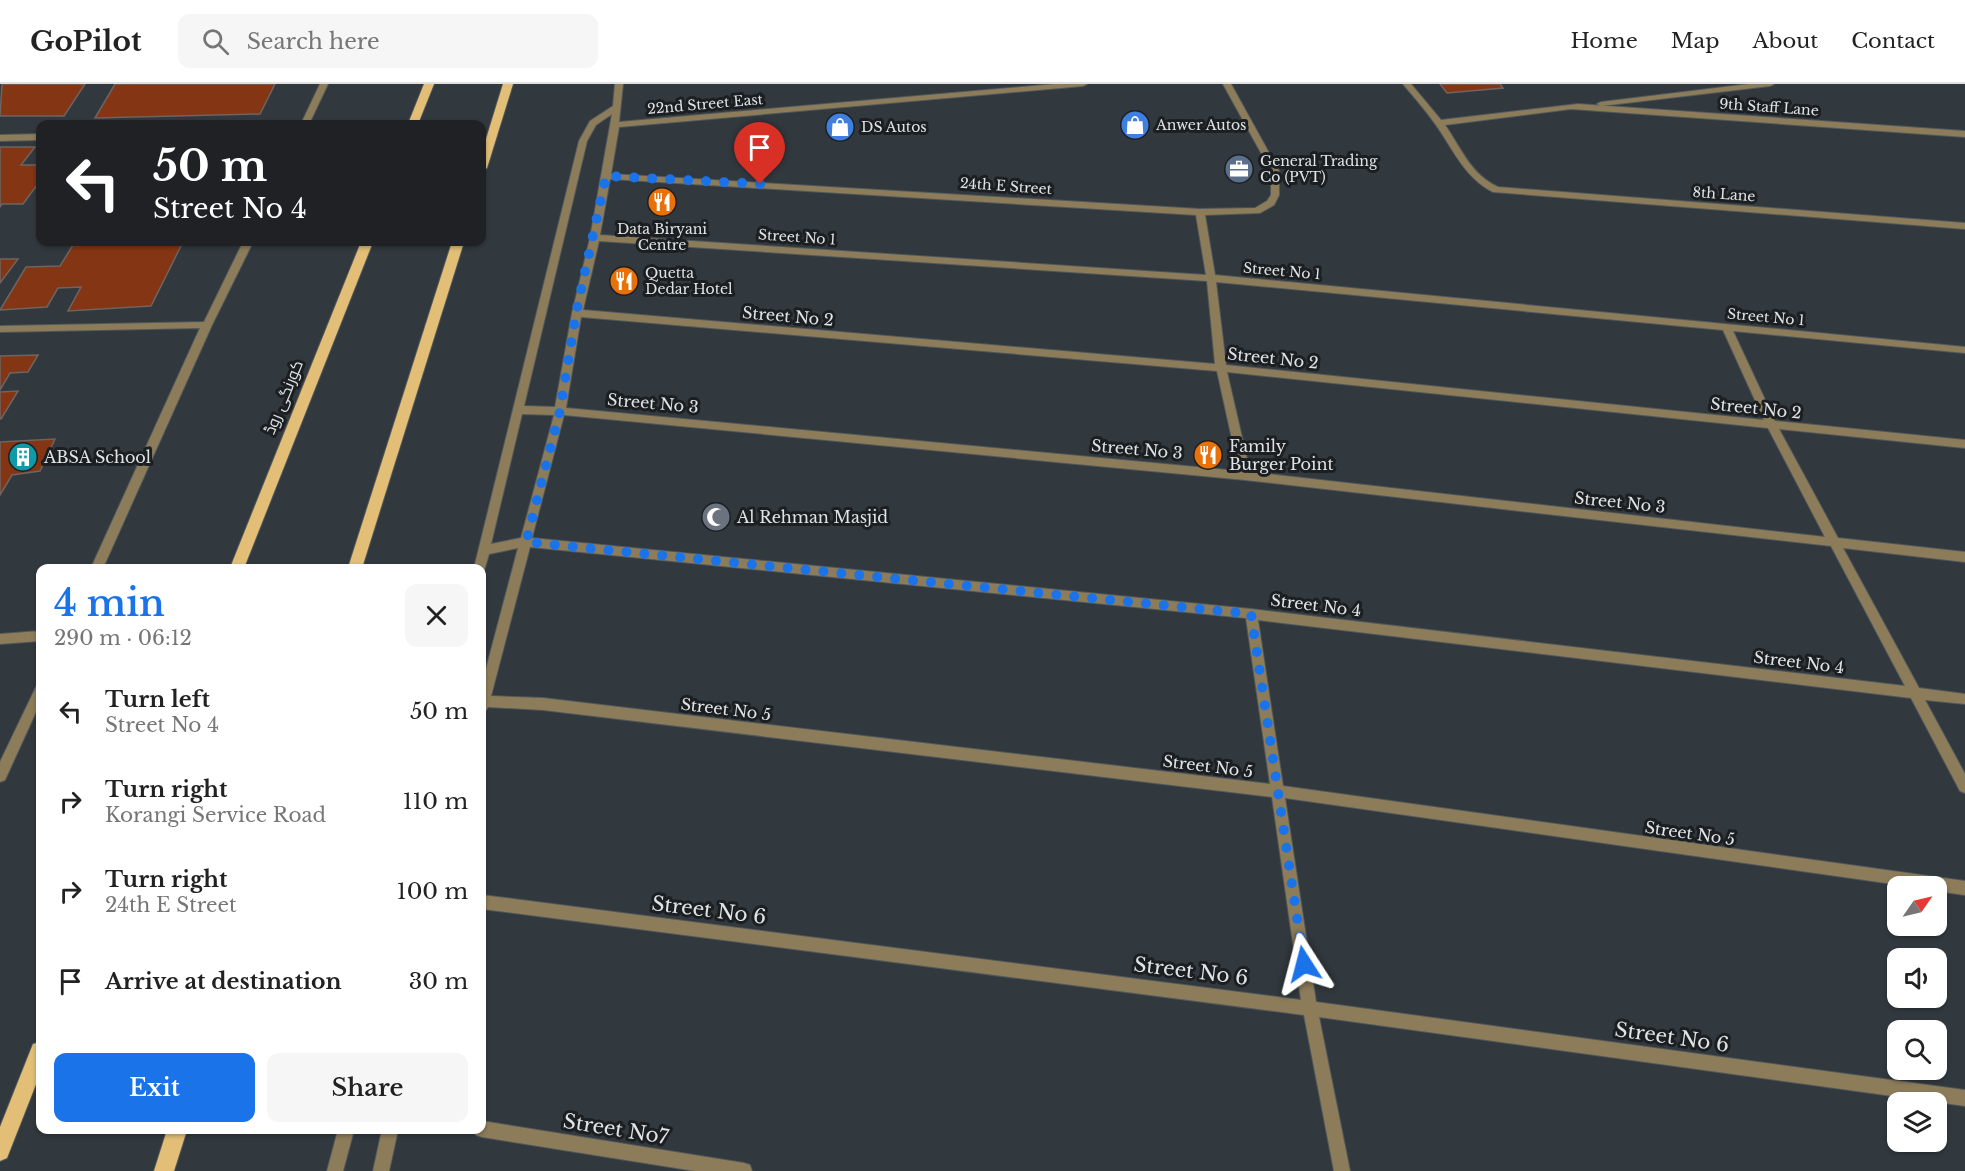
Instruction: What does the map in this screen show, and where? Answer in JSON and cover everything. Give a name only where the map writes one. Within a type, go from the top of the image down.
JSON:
[{"type":"main road","points":[[415,120],[429,84]]},
{"type":"main road","points":[[486,155],[508,84]]},
{"type":"main road","name":"کورنگی روڈ","points":[[239,564],[365,246]]},
{"type":"main road","points":[[356,564],[457,246]]},
{"type":"main road","points":[[0,1151],[36,1061]]},
{"type":"main road","points":[[164,1171],[176,1134]]},
{"type":"street","points":[[307,120],[324,84]]},
{"type":"street","points":[[486,688],[560,411],[576,313],[595,238],[615,125],[619,84]]},
{"type":"street","name":"22nd Street East","points":[[615,125],[1083,84]]},
{"type":"street","name":"24th E Street","points":[[606,176],[1200,212],[1257,211],[1271,203],[1275,195],[1275,171],[1227,84]]},
{"type":"street","points":[[1407,84],[1439,123],[1770,84]]},
{"type":"street","name":"9th Staff Lane","points":[[1571,107],[1965,134]]},
{"type":"street","points":[[481,564],[583,141],[593,123],[615,108]]},
{"type":"street","name":"8th Lane","points":[[1439,123],[1473,175],[1481,183],[1496,190],[1965,226]]},
{"type":"street","points":[[0,138],[36,137]]},
{"type":"street","points":[[1200,212],[1211,278],[1221,368],[1245,476]]},
{"type":"street","name":"Street No 1","points":[[595,238],[1211,278],[1965,350]]},
{"type":"street","points":[[99,564],[207,324],[246,246]]},
{"type":"street","name":"Street No 2","points":[[576,313],[1221,368],[1965,444]]},
{"type":"street","points":[[0,329],[207,324]]},
{"type":"street","points":[[1726,327],[1771,424],[1965,788]]},
{"type":"street","name":"Street No 3","points":[[519,410],[560,411],[1245,476],[1965,557]]},
{"type":"street","name":"Street No 4","points":[[484,550],[526,542],[1251,614],[1965,699]]},
{"type":"street","points":[[1251,614],[1310,1008],[1342,1171]]},
{"type":"street","points":[[0,639],[36,636]]},
{"type":"street","points":[[0,776],[36,700]]},
{"type":"street","name":"Street No 5","points":[[486,703],[543,704],[1276,791],[1965,888]]},
{"type":"street","name":"Street No 6","points":[[486,903],[1310,1008],[1965,1098]]},
{"type":"street","name":"Street No7","points":[[486,1130],[744,1171]]},
{"type":"street","points":[[335,1171],[345,1134]]},
{"type":"street","points":[[381,1171],[389,1134]]},
{"type":"building","points":[[2,84],[85,84],[64,116],[0,116]]},
{"type":"building","points":[[115,84],[275,84],[260,114],[95,118]]},
{"type":"building","points":[[1440,84],[1500,84],[1503,88],[1447,93]]},
{"type":"building","points":[[0,147],[35,147],[21,165],[36,165],[36,186],[23,204],[2,204],[0,207]]},
{"type":"building","points":[[72,246],[181,246],[151,306],[68,311],[81,287],[58,288],[47,307],[0,310],[26,267],[60,266]]},
{"type":"building","points":[[0,259],[18,259],[0,283]]},
{"type":"building","points":[[38,355],[28,372],[10,373],[0,390],[0,356]]},
{"type":"building","points":[[18,391],[1,419],[0,419],[0,392]]},
{"type":"building","name":"ABSA School","points":[[55,439],[40,471],[12,475],[0,495],[0,442]]},
{"type":"place","name":"Anwer Autos","points":[[1135,125]]},
{"type":"place","name":"DS Autos","points":[[840,127]]},
{"type":"place","name":"General Trading Co (PVT)","points":[[1239,169]]},
{"type":"place","name":"Data Biryani Centre","points":[[662,202]]},
{"type":"place","name":"Quetta Dedar Hotel","points":[[624,281]]},
{"type":"place","name":"Family Burger Point","points":[[1208,455]]},
{"type":"place","name":"ABSA School","points":[[23,457]]},
{"type":"place","name":"Al Rehman Masjid","points":[[716,517]]},
{"type":"route","points":[[760,184],[606,176],[595,238],[576,313],[560,411],[526,542],[1251,614],[1304,964]]}]
